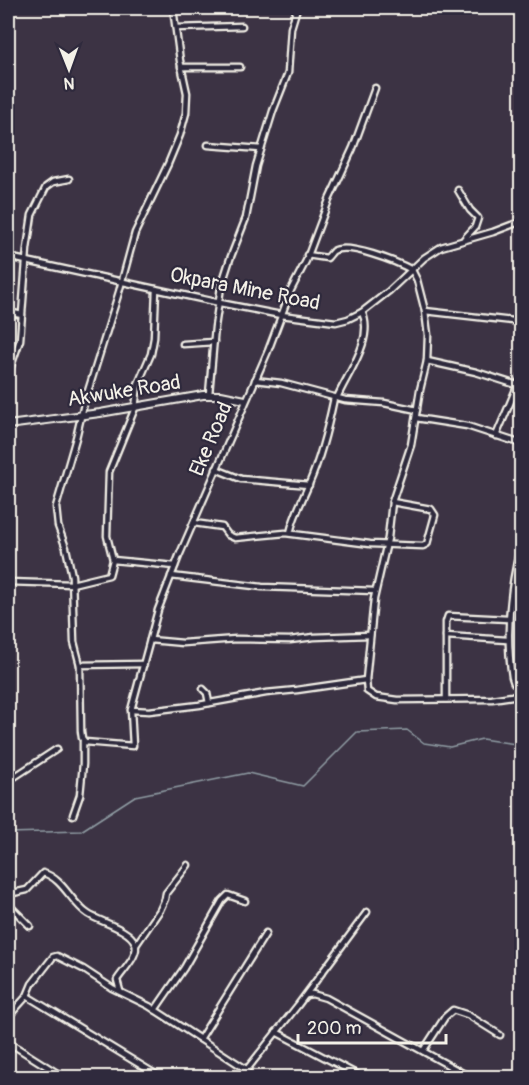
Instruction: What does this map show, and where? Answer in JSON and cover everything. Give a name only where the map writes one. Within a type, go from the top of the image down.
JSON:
[{"type":"main road","name":"Akwuke Road","points":[[8,425],[81,416],[209,394],[245,400]]},
{"type":"street","points":[[73,815],[80,795],[83,764],[80,665],[74,642],[72,584],[68,554],[58,526],[56,507],[136,228],[168,164],[183,123],[187,99],[173,8]]},
{"type":"street","points":[[209,394],[221,287],[248,210],[261,149],[288,73],[291,28],[297,8]]},
{"type":"street","points":[[176,28],[242,26]]},
{"type":"street","points":[[181,67],[240,67]]},
{"type":"street","name":"Eke Road","points":[[83,741],[133,746],[131,710],[158,610],[308,255],[328,200],[356,141],[375,88]]},
{"type":"street","points":[[208,145],[261,149]]},
{"type":"street","points":[[8,375],[19,345],[32,215],[46,187],[53,182],[69,179]]},
{"type":"street","points":[[458,190],[470,210],[478,218],[475,227],[464,240]]},
{"type":"street","name":"Okpara Mine Road","points":[[8,257],[220,303],[281,315],[336,322],[362,312],[438,249],[493,232],[522,220]]},
{"type":"street","points":[[308,255],[327,258],[334,250],[350,248],[395,261],[411,270],[417,280],[425,311],[428,335],[427,361],[409,452],[392,502],[386,544],[375,591],[366,680],[367,691],[376,697],[397,700],[492,699],[512,696],[522,689],[512,677],[507,640],[508,619],[522,541]]},
{"type":"street","points":[[8,582],[72,584],[108,577],[113,560],[107,536],[109,472],[135,406],[138,384],[148,362],[153,343],[156,289]]},
{"type":"street","points":[[425,311],[522,322]]},
{"type":"street","points":[[8,312],[22,315]]},
{"type":"street","points":[[290,533],[297,508],[309,485],[321,452],[335,398],[353,369],[363,341],[366,322],[362,312]]},
{"type":"street","points":[[183,344],[214,342]]},
{"type":"street","points":[[427,361],[476,372],[517,385]]},
{"type":"street","points":[[496,436],[522,375]]},
{"type":"street","points":[[255,380],[281,383],[335,398],[417,410]]},
{"type":"street","points":[[416,418],[467,426],[522,444]]},
{"type":"street","points":[[216,469],[241,479],[309,485]]},
{"type":"street","points":[[194,523],[224,527],[232,538],[290,533],[362,543],[423,546],[427,544],[435,515],[431,508],[392,502]]},
{"type":"street","points":[[113,560],[175,566]]},
{"type":"street","points":[[171,576],[262,587],[375,591]]},
{"type":"street","points":[[446,699],[446,622],[450,616],[508,619]]},
{"type":"street","points":[[150,640],[183,643],[370,635]]},
{"type":"street","points":[[446,636],[507,640]]},
{"type":"street","points":[[80,665],[144,664]]},
{"type":"street","points":[[131,710],[149,711],[366,680]]},
{"type":"street","points":[[203,689],[207,693],[209,703]]},
{"type":"street","points":[[8,781],[57,748]]},
{"type":"street","points":[[120,991],[117,980],[132,958],[136,945],[160,910],[166,893],[188,865]]},
{"type":"street","points":[[30,926],[9,905],[9,898],[13,893],[27,890],[43,873],[57,881],[88,914],[130,935],[136,945]]},
{"type":"street","points":[[155,1010],[184,968],[222,901],[228,895],[245,901]]},
{"type":"street","points":[[242,1077],[367,912]]},
{"type":"street","points":[[200,1038],[266,933]]},
{"type":"street","points":[[8,1017],[27,996],[32,984],[56,953],[112,988],[155,1010],[246,1069]]},
{"type":"street","points":[[306,995],[312,994],[326,998],[468,1076]]},
{"type":"street","points":[[27,996],[162,1077]]},
{"type":"street","points":[[423,1051],[445,1017],[453,1010],[468,1015],[500,1035]]},
{"type":"street","points":[[276,1032],[364,1077]]},
{"type":"street","points":[[8,1042],[65,1077]]},
{"type":"waterway","points":[[8,868],[13,864],[8,833],[81,831],[135,796],[248,773],[303,786],[357,732],[407,730],[424,743],[450,747],[482,739],[522,745]]}]
